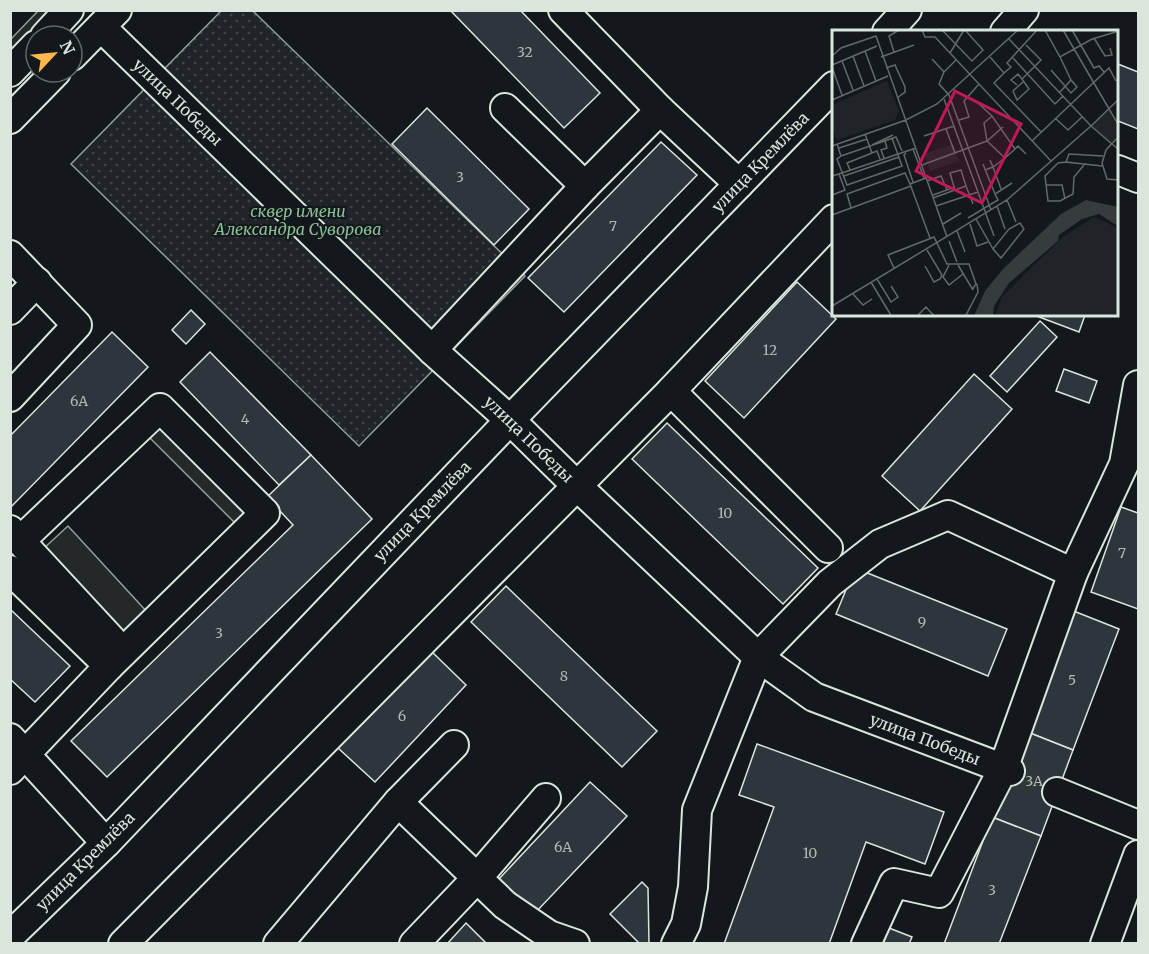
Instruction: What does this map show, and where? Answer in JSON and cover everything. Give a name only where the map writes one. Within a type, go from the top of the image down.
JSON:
[{"type":"street","points":[[56,24],[69,10]]},
{"type":"street","points":[[563,10],[660,110],[739,184]]},
{"type":"street","points":[[889,30],[907,10]]},
{"type":"street","points":[[1007,30],[1024,10]]},
{"type":"street","points":[[84,44],[109,19]]},
{"type":"street","name":"улица Победы","points":[[109,19],[432,350],[510,420],[758,657],[814,697],[1006,770]]},
{"type":"street","points":[[10,72],[24,57]]},
{"type":"street","points":[[10,119],[44,84]]},
{"type":"street","name":"улица Кремлёва","points":[[10,936],[106,843],[510,420],[832,88]]},
{"type":"street","points":[[505,108],[585,186]]},
{"type":"street","points":[[432,350],[585,186],[660,110]]},
{"type":"street","points":[[1119,170],[1138,178]]},
{"type":"street","points":[[123,944],[671,391],[832,221]]},
{"type":"street","points":[[10,255],[77,325],[10,397]]},
{"type":"street","points":[[10,310],[37,282]]},
{"type":"street","points":[[866,944],[894,883],[939,894],[1006,770],[1073,573],[1124,464],[1138,385]]},
{"type":"street","points":[[671,391],[828,548]]},
{"type":"street","points":[[106,843],[16,753],[116,659],[265,513],[160,408],[16,535],[116,659]]},
{"type":"street","points":[[676,944],[686,924],[693,887],[697,810],[758,657],[830,583],[880,544],[948,515],[1073,573]]},
{"type":"street","points":[[10,570],[116,659]]},
{"type":"street","points":[[278,944],[398,802],[454,745]]},
{"type":"street","points":[[1057,792],[1138,825]]},
{"type":"street","points":[[414,944],[477,878],[546,798]]},
{"type":"street","points":[[398,802],[505,905],[549,935],[575,944]]},
{"type":"street","points":[[1107,943],[1138,855]]},
{"type":"green space","name":"сквер имени Александра Суворова","points":[[221,11],[253,11],[525,276],[359,446],[71,164]]},
{"type":"shaded area","points":[[38,11],[61,11],[48,24],[25,24]]},
{"type":"shaded area","points":[[24,26],[24,49],[11,63],[11,39]]},
{"type":"shaded area","points":[[164,422],[252,511],[238,526],[149,437]]},
{"type":"shaded area","points":[[68,526],[148,613],[122,637],[42,550]]},
{"type":"building","points":[[450,10],[520,10],[600,93],[564,128]]},
{"type":"building","points":[[1119,64],[1138,72],[1138,129],[1119,121]]},
{"type":"building","points":[[427,108],[529,209],[494,245],[392,144]]},
{"type":"building","points":[[661,142],[697,175],[564,312],[528,278]]},
{"type":"building","points":[[797,282],[836,319],[744,418],[705,381]]},
{"type":"building","points":[[191,310],[205,324],[186,344],[172,330]]},
{"type":"building","points":[[1037,316],[1085,316],[1079,332]]},
{"type":"building","points":[[1040,321],[1057,337],[1007,392],[990,376]]},
{"type":"building","points":[[112,332],[148,367],[10,508],[10,436]]},
{"type":"building","points":[[210,352],[311,455],[279,485],[180,382]]},
{"type":"building","points":[[1064,369],[1097,381],[1089,403],[1056,391]]},
{"type":"building","points":[[974,374],[1012,409],[920,511],[882,476]]},
{"type":"building","points":[[667,423],[818,568],[783,604],[632,459]]},
{"type":"building","points":[[311,455],[372,519],[107,777],[71,741],[293,525],[267,497]]},
{"type":"building","points":[[1121,507],[1138,513],[1138,609],[1091,592]]},
{"type":"building","points":[[855,568],[1007,629],[988,676],[836,614]]},
{"type":"building","points":[[506,586],[657,731],[622,767],[471,622]]},
{"type":"building","points":[[10,609],[70,666],[35,702],[10,679]]},
{"type":"building","points":[[1071,610],[1119,629],[1073,750],[1025,731]]},
{"type":"building","points":[[430,650],[466,685],[375,782],[338,748]]},
{"type":"building","points":[[1025,731],[1073,750],[1041,836],[992,817]]},
{"type":"building","points":[[757,744],[944,812],[925,864],[866,842],[829,944],[724,944],[774,807],[739,795]]},
{"type":"building","points":[[590,782],[627,816],[535,913],[499,879]]},
{"type":"building","points":[[992,817],[1041,836],[999,944],[944,944]]},
{"type":"building","points":[[642,882],[648,888],[649,944],[640,944],[610,914]]},
{"type":"building","points":[[466,923],[487,944],[447,944]]},
{"type":"building","points":[[889,928],[912,937],[909,944],[883,944]]},
{"type":"tunnel","points":[[1010,771],[1057,792]]}]
